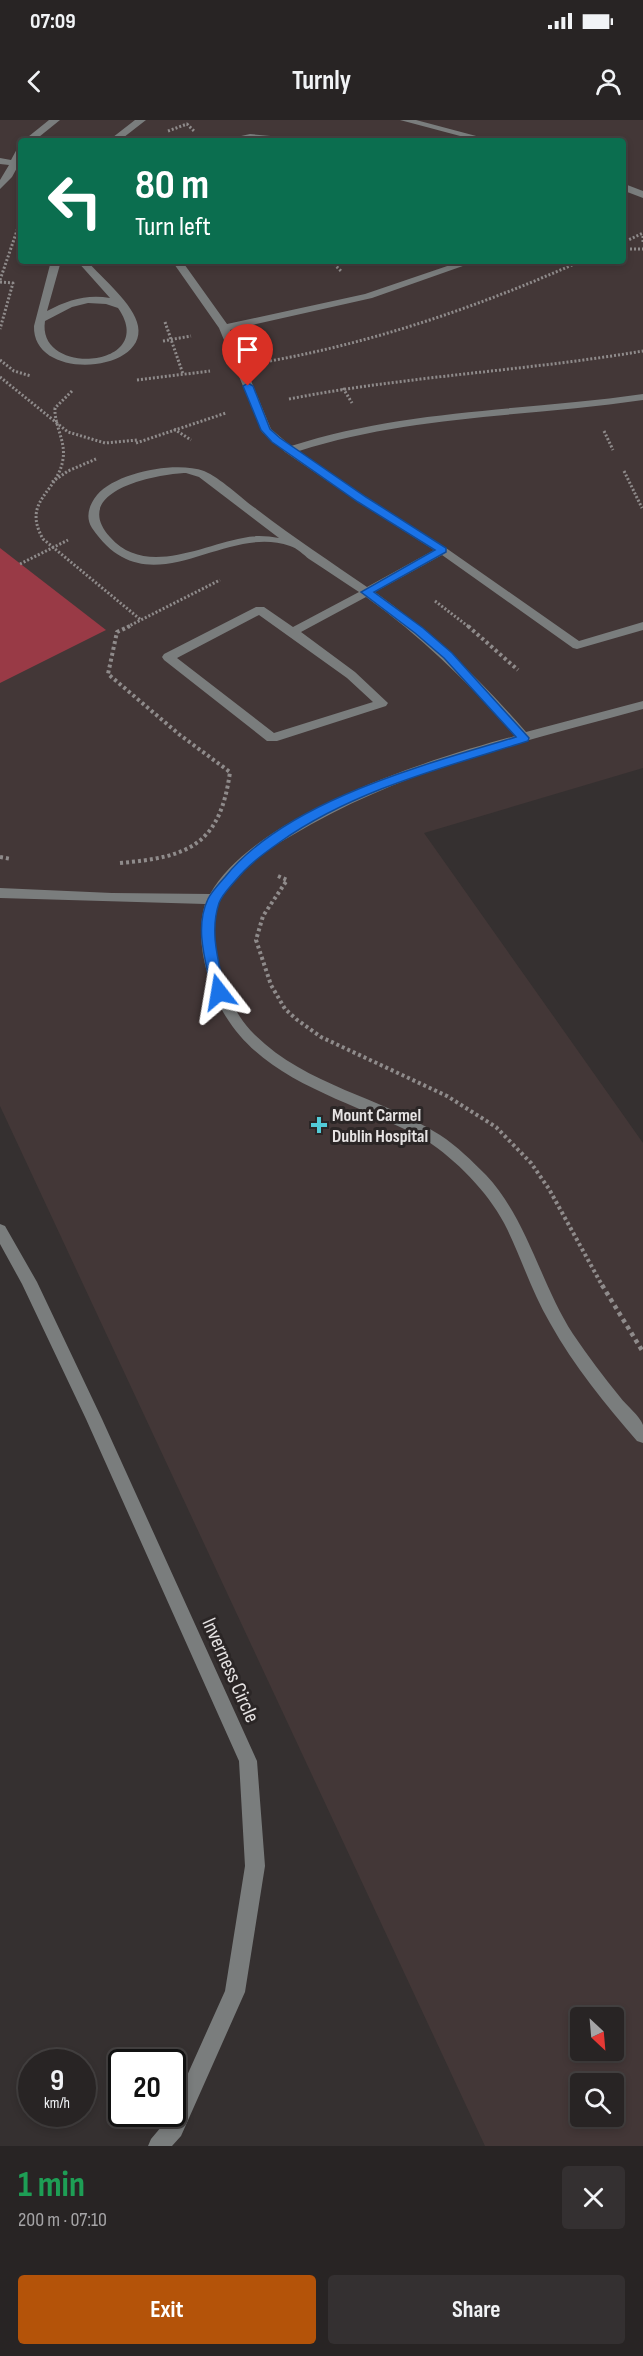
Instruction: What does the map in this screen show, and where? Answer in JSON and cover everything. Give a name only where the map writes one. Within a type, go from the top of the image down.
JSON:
[{"type":"street","points":[[32,138],[55,120]]},
{"type":"street","points":[[117,138],[141,120]]},
{"type":"street","points":[[405,120],[478,138]]},
{"type":"street","points":[[244,138],[260,138]]},
{"type":"street","points":[[0,161],[18,163]]},
{"type":"street","points":[[0,186],[18,163]]},
{"type":"street","points":[[626,188],[643,195]]},
{"type":"street","points":[[55,264],[39,330],[42,342],[54,354],[74,361],[102,360],[123,352],[132,342],[133,326],[120,306],[85,264]]},
{"type":"street","points":[[179,264],[224,328],[266,430],[289,450],[442,550],[577,645],[643,626]]},
{"type":"street","points":[[224,328],[368,296],[463,264]]},
{"type":"street","points":[[41,319],[66,306],[91,299],[110,301],[120,306]]},
{"type":"street","points":[[289,450],[321,438],[401,423],[643,398]]},
{"type":"street","points":[[294,543],[262,539],[243,541],[181,559],[160,562],[140,559],[106,541],[96,527],[91,514],[95,502],[115,488],[142,477],[166,471],[188,470],[203,476],[294,543],[411,624],[448,655],[524,738]]},
{"type":"street","points":[[292,632],[442,550]]},
{"type":"street","points":[[260,610],[292,632],[351,675],[382,703],[272,738],[168,657],[260,610]]},
{"type":"street","points":[[643,705],[524,738],[391,779],[335,804],[291,829],[244,861],[214,899],[207,937],[219,992],[231,1016],[248,1037],[271,1057],[338,1093],[424,1132],[448,1148],[471,1171],[503,1208],[526,1254],[543,1297],[573,1348],[612,1400],[643,1436]]},
{"type":"street","points":[[0,893],[112,898],[214,899]]},
{"type":"street","name":"Inverness Circle","points":[[0,1230],[29,1282],[94,1419],[248,1761],[255,1866],[235,1992],[174,2129],[158,2146]]},
{"type":"path","points":[[0,329],[14,283],[0,281],[18,228]]},
{"type":"path","points":[[626,241],[643,235],[643,243]]},
{"type":"path","points":[[626,249],[643,249]]},
{"type":"path","points":[[129,380],[240,367],[332,349],[426,323],[519,289],[573,264]]},
{"type":"path","points":[[162,341],[194,335]]},
{"type":"path","points":[[0,377],[68,432],[84,438],[118,443],[146,439],[204,419],[256,406],[343,388],[567,364],[643,351]]},
{"type":"path","points":[[343,388],[352,402]]},
{"type":"path","points":[[76,389],[63,398],[55,408],[57,424],[63,440],[61,466],[39,502],[35,522],[43,539],[141,620]]},
{"type":"path","points":[[624,471],[642,508]]},
{"type":"path","points":[[20,564],[53,548]]},
{"type":"path","points":[[434,600],[466,624],[518,670]]},
{"type":"path","points":[[113,864],[163,856],[202,842],[212,832],[225,809],[230,772]]},
{"type":"path","points":[[0,857],[21,860]]},
{"type":"shaded area","name":"Mount Carmel Dublin Hospital","points":[[0,120],[643,120],[643,768],[424,833],[643,1143],[643,2146],[485,2146],[0,1106]]},
{"type":"building","points":[[0,548],[106,630],[0,683]]},
{"type":"place","name":"Mount Carmel Dublin Hospital","points":[[319,1125]]},
{"type":"route","points":[[219,992],[207,937],[209,918],[214,899],[244,861],[291,829],[335,804],[391,779],[524,738],[448,655],[419,630],[367,592],[442,550],[362,500],[276,440],[266,430],[248,386]]}]
